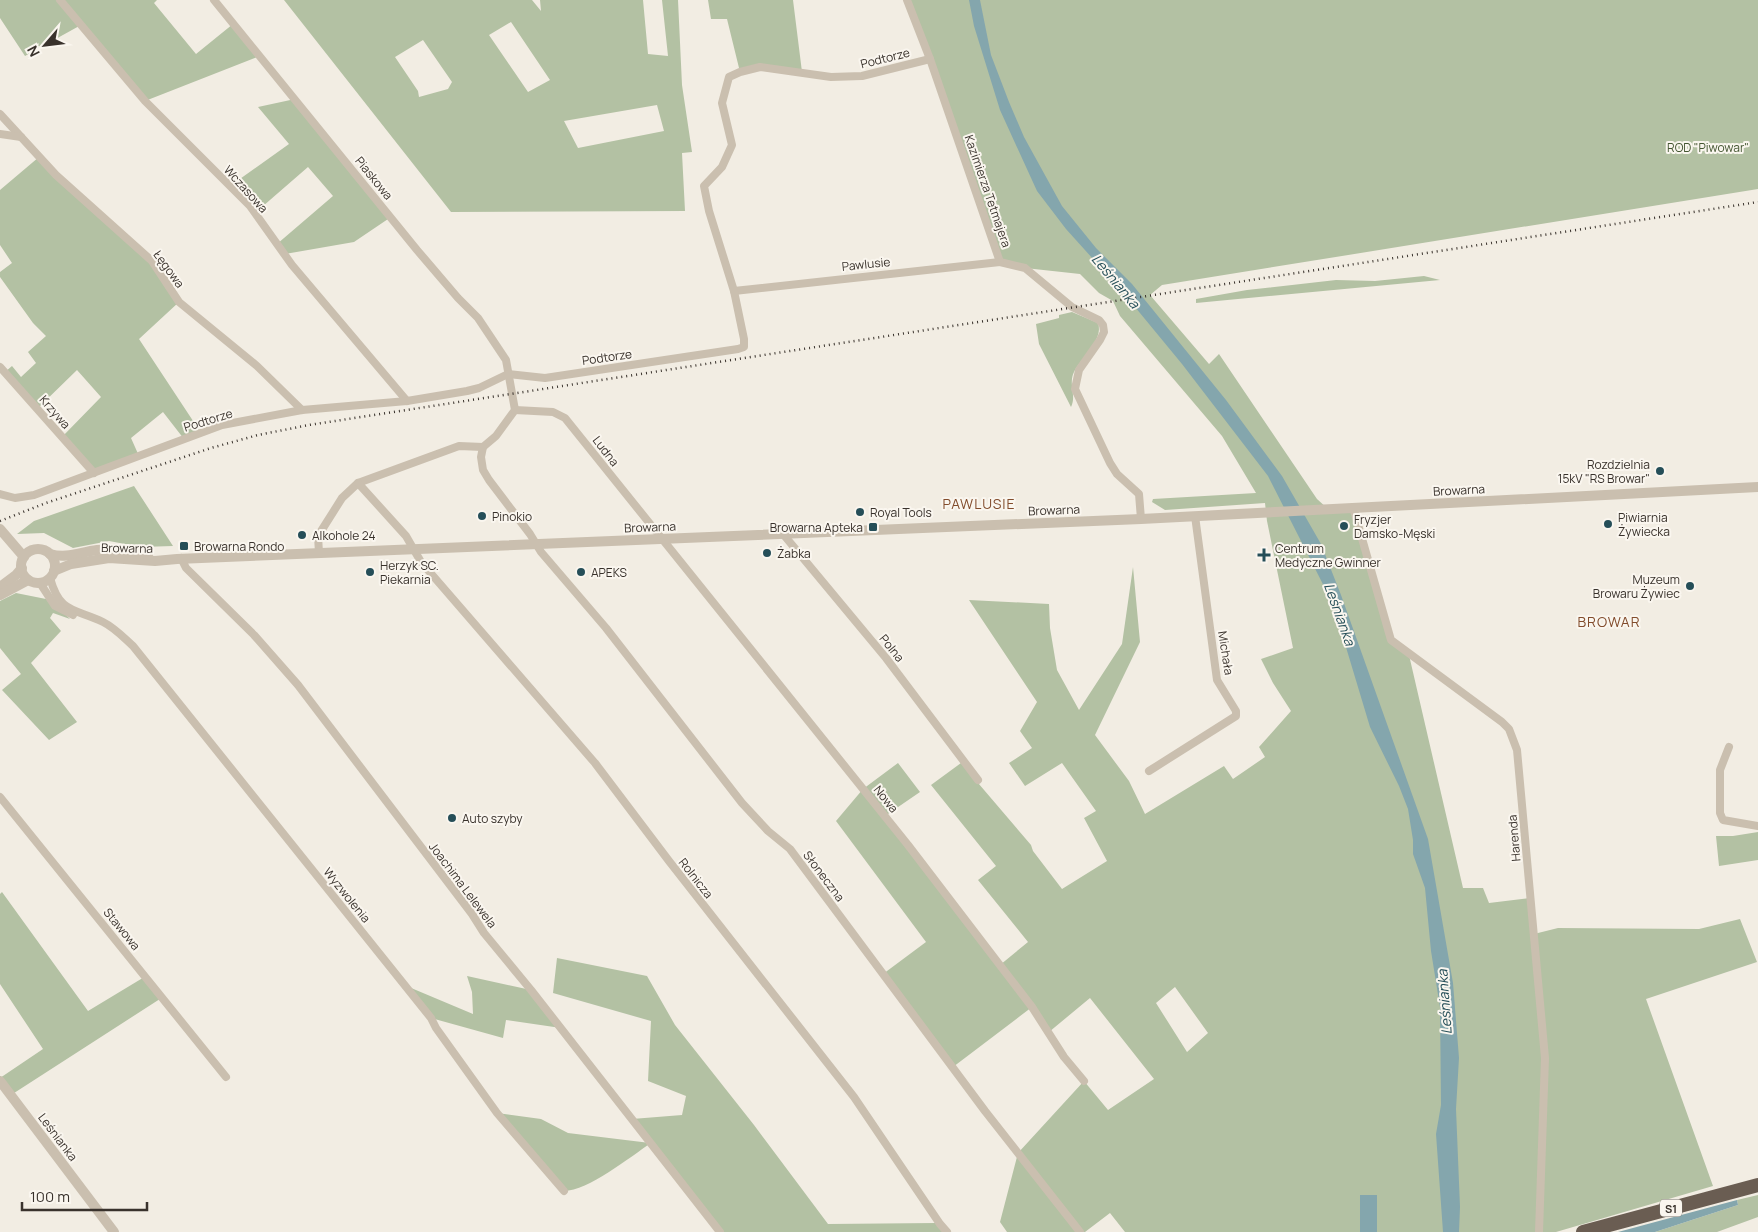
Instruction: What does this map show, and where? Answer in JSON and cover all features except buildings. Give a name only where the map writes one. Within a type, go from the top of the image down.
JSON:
[{"type":"highway","name":"S1","points":[[1583,1232],[1758,1184]]},
{"type":"street","name":"Wczasowa","points":[[60,0],[145,101],[250,206],[292,265],[407,401]]},
{"type":"street","name":"Piaskowa","points":[[214,0],[417,250],[458,298],[478,318],[506,360],[508,374]]},
{"type":"street","name":"Kazimierza Tetmajera","points":[[907,0],[930,58],[1000,262],[1025,268],[1072,307],[1099,320],[1103,325],[1104,332],[1100,340],[1079,370],[1075,389],[1110,463],[1117,474],[1139,494],[1141,519]]},
{"type":"street","name":"Podtorze","points":[[0,494],[15,498],[25,497],[222,425],[302,410],[407,401],[479,388],[508,374],[545,378],[744,347],[734,291],[708,208],[704,186],[722,166],[732,145],[722,103],[728,77],[760,67],[831,77],[862,76],[930,58]]},
{"type":"street","name":"Łęgowa","points":[[0,114],[56,175],[152,261],[179,302],[256,366],[302,410]]},
{"type":"street","points":[[0,134],[21,137]]},
{"type":"street","name":"Pawlusie","points":[[734,291],[1000,262]]},
{"type":"street","name":"Krzywa","points":[[0,366],[94,473]]},
{"type":"street","points":[[319,553],[318,536],[342,498],[358,483],[459,446],[475,445],[484,447],[496,436],[515,410],[508,374]]},
{"type":"street","name":"Ludna","points":[[515,410],[553,412],[565,418],[661,539]]},
{"type":"street","name":"Słoneczna","points":[[484,447],[482,457],[484,470],[546,558],[606,628],[742,803],[768,831],[790,850],[985,1111],[1080,1232]]},
{"type":"street","points":[[358,483],[406,536],[414,549]]},
{"type":"street","name":"Browarna","points":[[52,574],[71,564],[109,558],[155,561],[1141,519],[1758,487]]},
{"type":"street","name":"Harenda","points":[[1353,508],[1390,640],[1502,722],[1509,729],[1517,750],[1545,1058],[1539,1232]]},
{"type":"street","name":"Michała","points":[[1148,771],[1236,716],[1236,711],[1217,680],[1195,516]]},
{"type":"street","points":[[4,533],[28,554]]},
{"type":"street","name":"Polna","points":[[783,534],[886,658],[978,780]]},
{"type":"street","name":"Nowa","points":[[661,539],[908,845],[1032,1007],[1064,1057],[1084,1081]]},
{"type":"street","name":"Browarna","points":[[50,554],[69,556],[108,549],[176,559]]},
{"type":"street","name":"Rolnicza","points":[[414,549],[421,562],[595,763],[668,861],[854,1098],[947,1232]]},
{"type":"street","points":[[22,568],[28,580],[40,583],[52,574],[54,562],[50,554],[42,550],[28,554]]},
{"type":"street","points":[[0,587],[22,568],[28,554]]},
{"type":"street","name":"Joachima Lelewela","points":[[176,559],[254,635],[298,685],[472,914],[484,934],[537,998],[720,1232]]},
{"type":"street","name":"Wyzwolenia","points":[[52,574],[55,592],[65,606],[70,610],[102,621],[113,627],[133,646],[431,1018],[436,1028],[496,1112],[564,1191]]},
{"type":"street","points":[[0,594],[28,580]]},
{"type":"street","name":"Wyzwolenia","points":[[40,583],[60,610],[80,618],[102,621]]},
{"type":"street","points":[[1728,747],[1720,770],[1720,813],[1723,820],[1758,826]]},
{"type":"street","name":"Stawowa","points":[[0,797],[226,1077]]},
{"type":"street","name":"Leśnianka","points":[[0,1080],[114,1232]]},
{"type":"green space","points":[[0,0],[157,0],[154,3],[196,54],[233,24],[260,56],[145,101],[81,25],[25,56],[0,18]]},
{"type":"green space","points":[[284,0],[532,0],[541,11],[540,0],[643,0],[648,54],[668,56],[662,0],[678,0],[682,85],[692,152],[682,153],[685,211],[451,212]],"holes":[[[511,22],[550,80],[528,92],[489,35]],[[423,40],[452,82],[448,89],[419,97],[418,91],[395,57]],[[657,105],[664,131],[578,148],[564,121]]]},
{"type":"green space","points":[[708,0],[793,0],[802,72],[760,67],[740,72],[727,19],[711,19]]},
{"type":"green space","name":"ROD \"Piwowar\"","points":[[907,0],[1758,0],[1758,189],[1162,285],[1150,295],[1209,364],[1219,354],[1317,499],[1328,509],[1353,507],[1391,640],[1409,655],[1463,888],[1483,888],[1489,903],[1530,898],[1534,934],[1558,928],[1699,929],[1740,919],[1757,962],[1646,999],[1713,1186],[1556,1232],[1377,1232],[1377,1196],[1361,1195],[1360,1232],[1125,1232],[1110,1213],[1085,1232],[1007,1232],[1000,1222],[1018,1153],[1084,1081],[1108,1110],[1154,1079],[1090,998],[1049,1032],[1032,1007],[953,1067],[883,974],[926,942],[836,821],[863,789],[898,763],[920,792],[885,816],[1000,965],[1028,942],[978,880],[996,866],[931,785],[961,763],[1031,845],[1033,851],[1062,889],[1107,861],[1084,818],[1096,811],[1062,763],[1025,786],[1009,763],[1032,748],[1020,731],[1037,702],[969,600],[1049,604],[1050,628],[1057,670],[1079,710],[1122,644],[1133,567],[1140,642],[1095,735],[1129,781],[1145,814],[1224,766],[1233,779],[1265,757],[1259,747],[1291,711],[1273,683],[1261,659],[1293,648],[1265,503],[1165,510],[1152,502],[1153,499],[1256,493],[1222,436],[1120,316],[1113,301],[1099,293],[1080,274],[1025,268],[1000,262]],"holes":[[[1175,987],[1208,1033],[1187,1052],[1156,1003]]]},
{"type":"green space","points":[[295,99],[391,217],[354,242],[285,254],[277,244],[333,196],[308,167],[255,213],[230,186],[289,144],[258,107]]},
{"type":"green space","points":[[39,157],[152,261],[179,302],[139,339],[201,433],[184,439],[163,412],[131,438],[139,456],[94,473],[62,437],[101,397],[77,370],[37,409],[5,372],[12,366],[21,377],[36,363],[28,352],[46,336],[33,323],[0,277],[0,272],[12,263],[0,245],[0,190]]},
{"type":"green space","points":[[1424,276],[1440,280],[1196,303],[1196,299],[1247,290],[1336,280],[1375,281]]},
{"type":"green space","points":[[1072,312],[1098,323],[1099,329],[1098,336],[1091,349],[1072,376],[1073,403],[1071,407],[1039,344],[1036,324],[1059,318],[1059,315]]},
{"type":"green space","points":[[134,486],[173,546],[141,547],[109,541],[73,548],[44,533],[17,534],[34,521]]},
{"type":"green space","points":[[16,593],[46,599],[54,609],[70,619],[53,613],[50,618],[61,631],[31,663],[77,722],[49,740],[2,690],[21,674],[0,648],[0,601]]},
{"type":"green space","points":[[1758,832],[1758,860],[1719,866],[1716,836],[1733,836]]},
{"type":"green space","points":[[2,892],[88,1011],[146,976],[163,997],[11,1095],[0,1078],[43,1049],[0,984],[0,894]]},
{"type":"green space","points":[[557,958],[647,976],[675,1025],[754,1125],[828,1224],[936,1223],[946,1232],[720,1232],[651,1143],[597,1180],[574,1190],[564,1191],[497,1113],[541,1119],[568,1133],[650,1143],[632,1119],[682,1115],[686,1096],[648,1081],[651,1021],[553,993]]},
{"type":"green space","points":[[467,976],[531,990],[561,1028],[506,1020],[503,1038],[431,1018],[404,985],[473,1014],[472,992]]},
{"type":"green space","points":[[1758,1195],[1758,1217],[1717,1232],[1655,1232],[1738,1205],[1737,1200]]},
{"type":"water","points":[[969,0],[980,0],[991,55],[1009,102],[1024,137],[1062,206],[1096,248],[1132,284],[1226,400],[1282,476],[1321,544],[1428,839],[1453,983],[1459,1058],[1456,1109],[1460,1207],[1459,1232],[1443,1232],[1436,1134],[1441,1105],[1440,1007],[1431,951],[1425,888],[1413,854],[1413,840],[1408,809],[1399,786],[1370,727],[1333,604],[1268,476],[1182,364],[1121,290],[1066,229],[1037,191],[1000,110],[974,26]]},
{"type":"water","points":[[1360,1195],[1377,1195],[1377,1232],[1360,1232]]},
{"type":"water","points":[[1737,1200],[1738,1205],[1655,1232],[1618,1232]]},
{"type":"railway","points":[[0,521],[46,503],[211,448],[258,435],[309,425],[1758,202]]},
{"type":"place","name":"Rozdzielnia 15kV \"RS Browar\"","points":[[1660,471]]},
{"type":"place","name":"Royal Tools","points":[[860,512]]},
{"type":"place","name":"Pinokio","points":[[482,516]]},
{"type":"place","name":"Piwiarnia Żywiecka","points":[[1608,524]]},
{"type":"place","name":"Fryzjer Damsko-Męski","points":[[1344,526]]},
{"type":"place","name":"Browarna Apteka","points":[[873,527]]},
{"type":"place","name":"Alkohole 24","points":[[302,535]]},
{"type":"place","name":"Browarna Rondo","points":[[184,546]]},
{"type":"place","name":"Żabka","points":[[767,553]]},
{"type":"place","name":"Centrum Medyczne Gwinner","points":[[1264,555]]},
{"type":"place","name":"Herzyk SC. Piekarnia","points":[[370,572]]},
{"type":"place","name":"APEKS","points":[[581,572]]},
{"type":"place","name":"Muzeum Browaru Żywiec","points":[[1690,586]]},
{"type":"place","name":"Auto szyby","points":[[452,818]]},
{"type":"district","name":"PAWLUSIE","points":[[979,503]]},
{"type":"district","name":"BROWAR","points":[[1609,621]]}]
